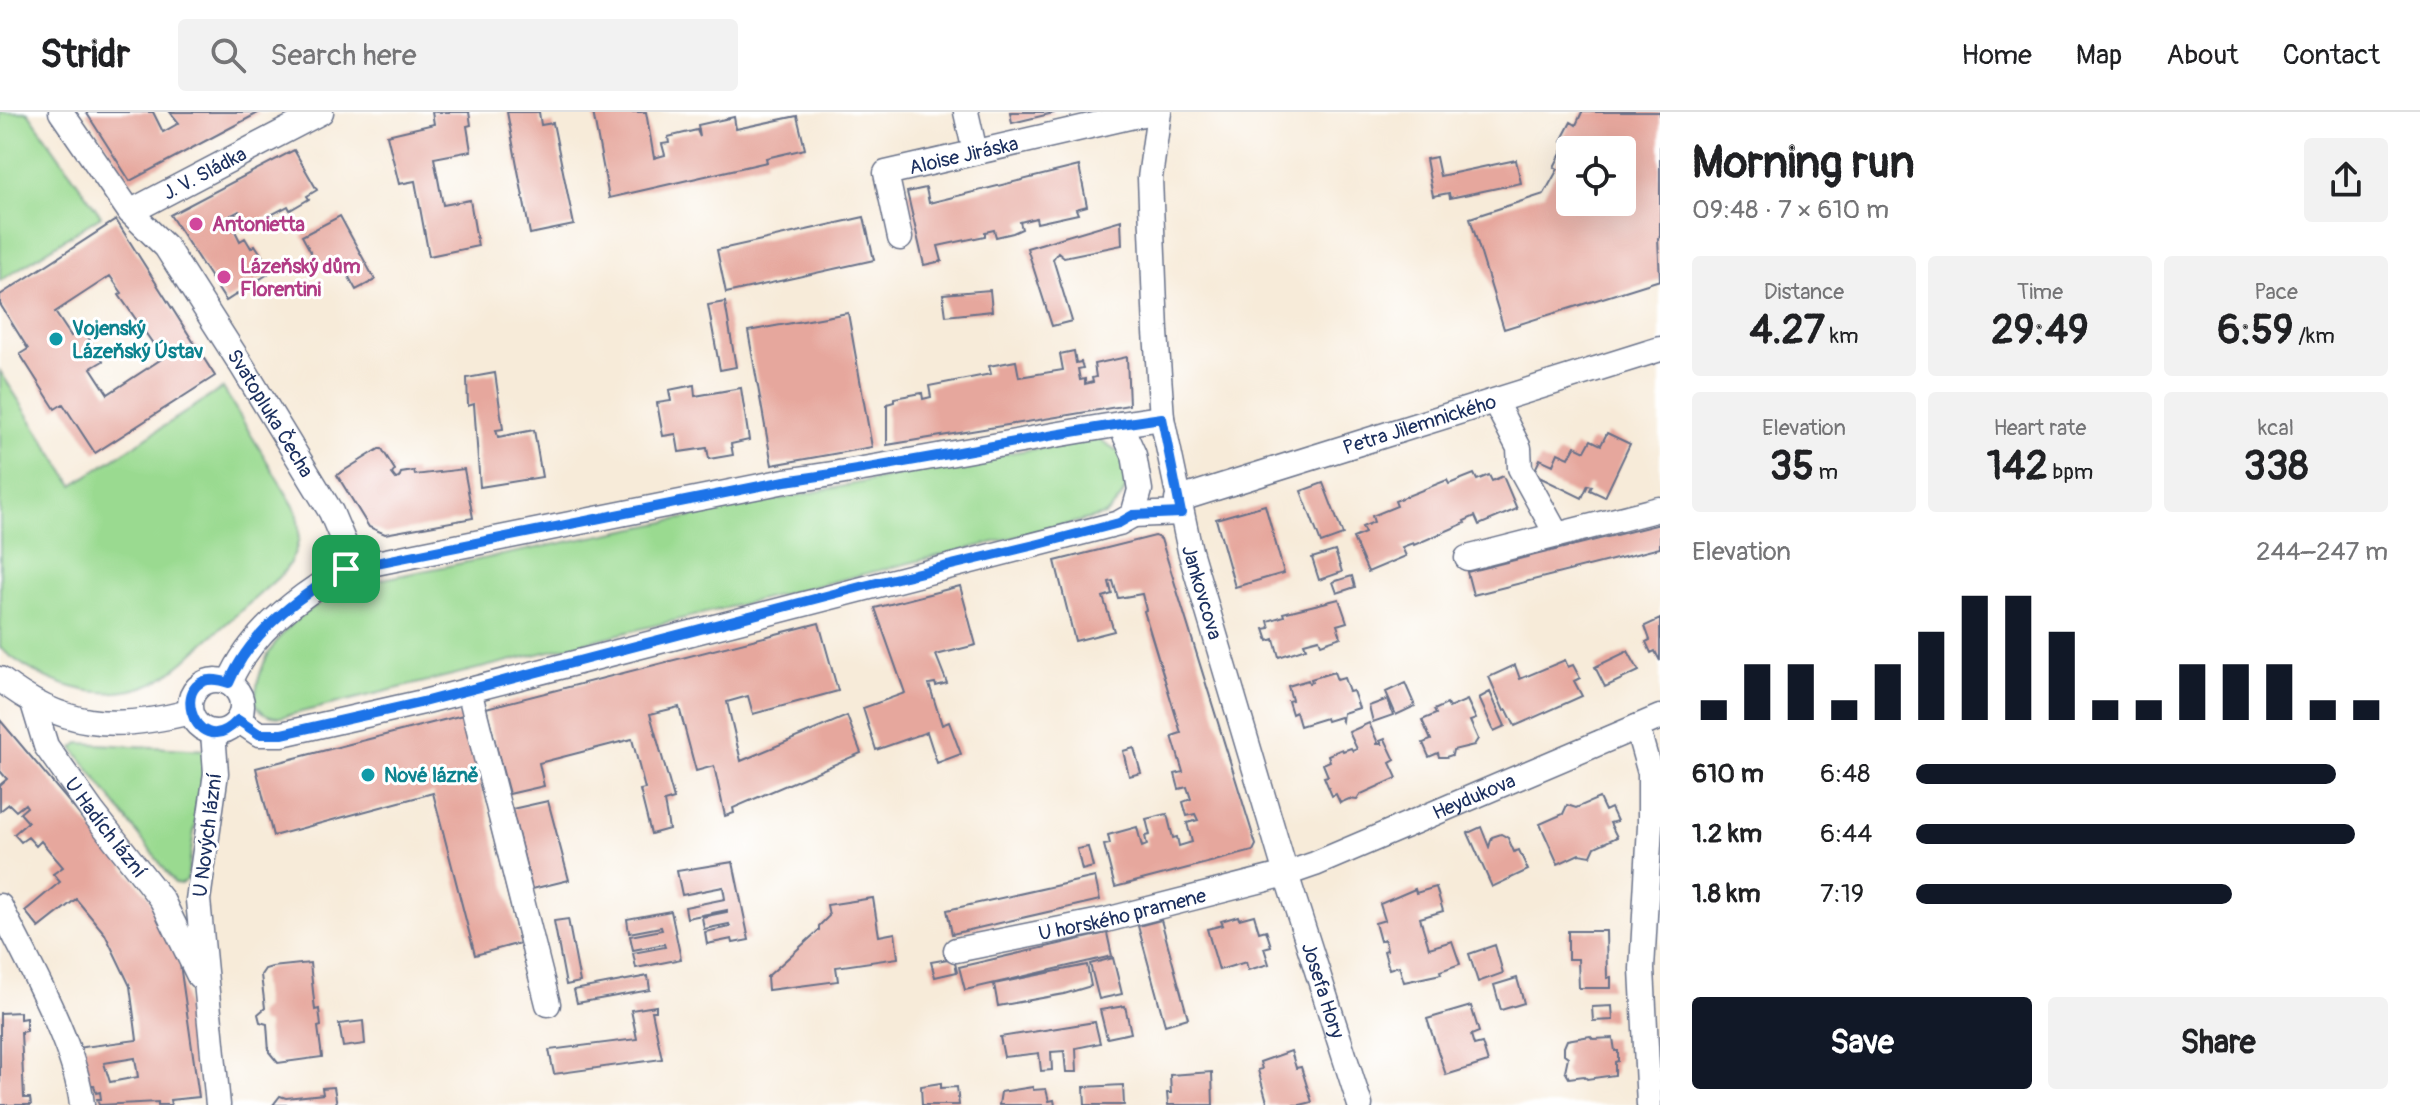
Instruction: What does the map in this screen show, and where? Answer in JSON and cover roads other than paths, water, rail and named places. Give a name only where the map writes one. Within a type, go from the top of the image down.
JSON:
[{"type":"street","name":"Svatopluka Čecha","points":[[61,112],[130,212],[166,247],[331,512],[345,545],[346,569]]},
{"type":"street","name":"J. V. Sládka","points":[[130,212],[321,112]]},
{"type":"street","points":[[966,112],[975,152]]},
{"type":"street","name":"Aloise Jiráska","points":[[900,238],[886,173],[1151,112]]},
{"type":"street","name":"Jankovcova","points":[[1159,112],[1150,178],[1162,418],[1179,507],[1286,874]]},
{"type":"street","name":"Petra Jilemnického","points":[[1179,507],[1660,349]]},
{"type":"street","points":[[1495,402],[1519,448],[1520,468],[1557,535]]},
{"type":"street","points":[[229,683],[236,665],[260,635],[306,592],[346,569],[785,481],[1162,418]]},
{"type":"street","points":[[1120,424],[1134,455],[1140,490],[1133,515]]},
{"type":"street","points":[[238,720],[259,734],[282,734],[469,690],[864,586],[1053,540],[1119,523],[1133,515],[1179,507]]},
{"type":"street","points":[[1467,558],[1659,509]]},
{"type":"street","points":[[0,679],[33,703],[66,717],[112,724],[190,712]]},
{"type":"street","points":[[209,680],[229,683],[240,696],[238,720],[231,727],[213,732],[203,729],[194,722],[189,702],[200,684],[209,680]]},
{"type":"street","points":[[469,690],[548,1004]]},
{"type":"street","name":"U Hadích lázní","points":[[33,703],[46,746],[162,900],[204,986]]},
{"type":"street","name":"Heydukova","points":[[1286,874],[1660,717]]},
{"type":"street","points":[[1637,727],[1650,773],[1642,969],[1649,1105]]},
{"type":"street","name":"U Nových lázní","points":[[213,732],[216,773],[198,900],[218,1105]]},
{"type":"street","name":"U horského pramene","points":[[956,950],[1106,920],[1286,874]]},
{"type":"street","name":"Josefa Hory","points":[[1286,874],[1360,1105]]},
{"type":"street","points":[[0,906],[67,1049],[82,1105]]},
{"type":"place","name":"Antonietta","points":[[196,224]]},
{"type":"place","name":"Lázeňský dům Florentini","points":[[224,277]]},
{"type":"place","name":"Vojenský Lázeňský Ústav","points":[[56,339]]},
{"type":"place","name":"Nové lázně","points":[[368,775]]}]
